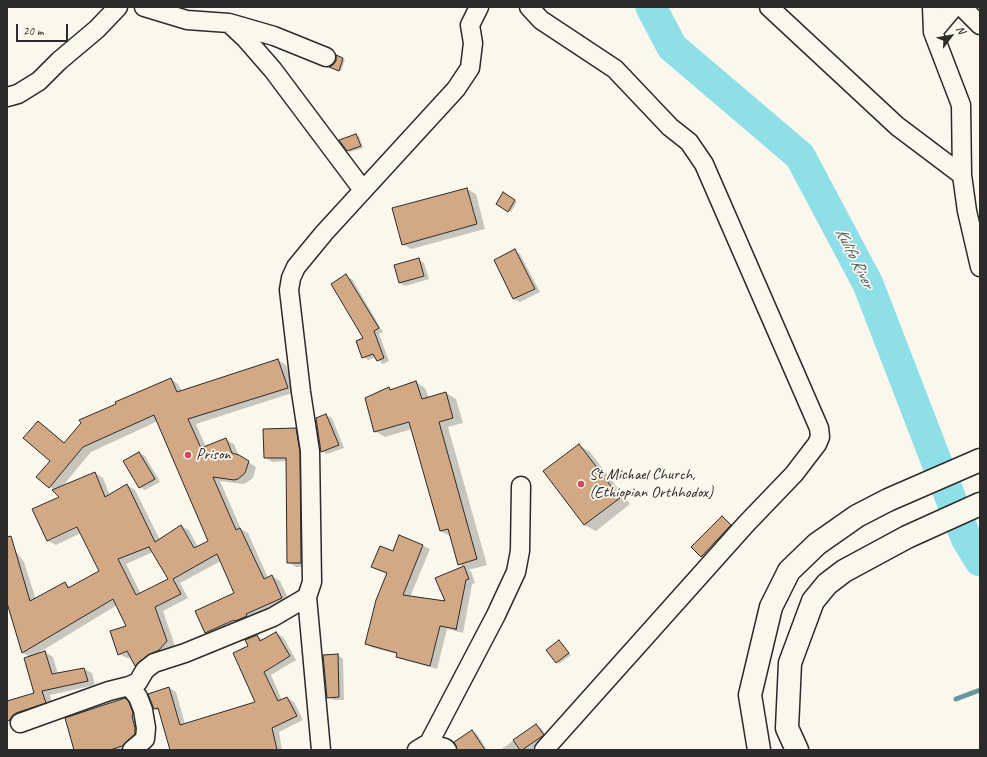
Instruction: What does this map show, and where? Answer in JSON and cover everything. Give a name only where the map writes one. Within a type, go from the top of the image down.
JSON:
[{"type":"highway","points":[[759,750],[750,695],[770,607],[789,571],[817,544],[857,516],[888,500],[980,460]]},
{"type":"highway","points":[[797,750],[788,728],[790,663],[812,601],[827,584],[844,571],[907,537],[980,504]]},
{"type":"street","points":[[7,97],[18,94],[39,81],[59,60],[97,29],[118,7]]},
{"type":"street","points":[[144,7],[188,20],[229,23],[274,36],[326,57]]},
{"type":"street","points":[[321,750],[307,597],[312,582],[310,451],[301,392],[289,290],[291,278],[296,268],[324,233],[456,89],[470,68],[473,43],[470,25],[479,7]]},
{"type":"street","points":[[530,7],[541,20],[615,69],[670,127],[689,142],[704,164],[819,428],[820,437],[817,444],[794,474],[746,524],[544,750]]},
{"type":"street","points":[[769,7],[897,126],[962,175]]},
{"type":"street","points":[[932,7],[933,32],[960,105],[962,175],[967,211],[980,267]]},
{"type":"street","points":[[933,32],[954,7]]},
{"type":"street","points":[[962,7],[980,25]]},
{"type":"street","points":[[229,23],[246,39],[274,70],[363,190]]},
{"type":"street","points":[[447,750],[445,748],[423,747],[496,614],[516,572],[520,551],[521,486]]},
{"type":"street","points":[[20,723],[109,691],[129,686],[138,682],[145,670],[154,663],[273,617],[307,597]]},
{"type":"street","points":[[129,686],[138,697],[143,710],[146,728],[145,739],[132,750]]},
{"type":"building","points":[[336,55],[343,58],[339,71],[329,67],[336,61]]},
{"type":"building","points":[[356,134],[361,146],[347,151],[339,140]]},
{"type":"building","points":[[467,188],[477,224],[402,245],[392,208]]},
{"type":"building","points":[[503,192],[515,200],[508,212],[496,204]]},
{"type":"building","points":[[515,249],[535,289],[513,299],[494,260]]},
{"type":"building","points":[[419,258],[424,276],[399,283],[394,265]]},
{"type":"building","points":[[346,274],[379,328],[374,331],[384,358],[377,361],[373,354],[362,358],[356,341],[363,338],[331,284]]},
{"type":"building","points":[[278,359],[288,388],[188,419],[201,448],[226,438],[232,453],[249,461],[245,473],[238,479],[234,480],[213,477],[236,530],[240,528],[264,579],[272,575],[282,598],[246,614],[247,616],[205,633],[195,611],[234,593],[217,554],[173,579],[181,594],[155,607],[167,641],[159,650],[148,655],[135,666],[127,651],[118,655],[110,631],[126,626],[113,599],[22,653],[7,603],[7,537],[11,536],[30,601],[65,582],[68,588],[99,571],[77,527],[47,541],[32,509],[59,497],[52,490],[95,472],[105,497],[127,484],[155,542],[181,525],[194,548],[208,541],[154,415],[83,447],[49,488],[36,477],[50,461],[23,438],[38,421],[64,443],[81,423],[79,420],[116,404],[115,402],[171,378],[177,392]],"holes":[[[149,547],[168,579],[136,595],[118,559]]]},
{"type":"building","points":[[416,381],[422,399],[446,392],[453,418],[439,422],[477,559],[458,565],[448,529],[440,531],[409,422],[374,432],[365,398],[389,387],[390,390]]},
{"type":"building","points":[[326,414],[339,445],[321,452],[316,418]]},
{"type":"building","points":[[296,428],[300,452],[301,563],[287,563],[286,458],[264,458],[263,429]]},
{"type":"building","name":"St Michael Church, (Ethiopian Orthhodox)","points":[[579,444],[620,498],[584,525],[543,471]]},
{"type":"building","points":[[139,452],[155,479],[139,488],[123,461]]},
{"type":"building","points":[[722,516],[731,525],[701,557],[691,547]]},
{"type":"building","points":[[399,535],[423,545],[403,595],[445,601],[435,578],[464,566],[469,579],[466,580],[456,630],[440,626],[430,666],[396,657],[397,653],[365,644],[376,600],[387,573],[371,567],[380,546],[393,551]]},
{"type":"building","points":[[276,632],[290,656],[264,672],[278,701],[287,697],[297,716],[272,728],[277,750],[170,750],[158,708],[154,709],[148,694],[169,687],[180,725],[255,702],[233,653],[248,646],[245,640],[257,635],[260,641]]},
{"type":"building","points":[[559,640],[569,653],[556,663],[546,650]]},
{"type":"building","points":[[45,651],[52,674],[84,668],[88,681],[42,691],[46,703],[16,713],[10,720],[7,721],[7,701],[34,693],[24,658]]},
{"type":"building","points":[[338,654],[339,697],[327,698],[323,655]]},
{"type":"building","points":[[125,698],[129,702],[133,713],[132,716],[135,734],[122,746],[110,750],[74,750],[65,718]]},
{"type":"building","points":[[536,724],[544,735],[520,750],[513,740]]},
{"type":"building","points":[[472,730],[485,750],[457,750],[454,742]]},
{"type":"waterway","name":"Kulifo River","points":[[651,7],[672,47],[800,156],[868,284],[966,538],[980,561]]},
{"type":"waterway","points":[[956,699],[980,690]]},
{"type":"place","name":"Prison","points":[[188,455]]},
{"type":"place","name":"St Michael Church, (Ethiopian Orthhodox)","points":[[581,484]]}]
